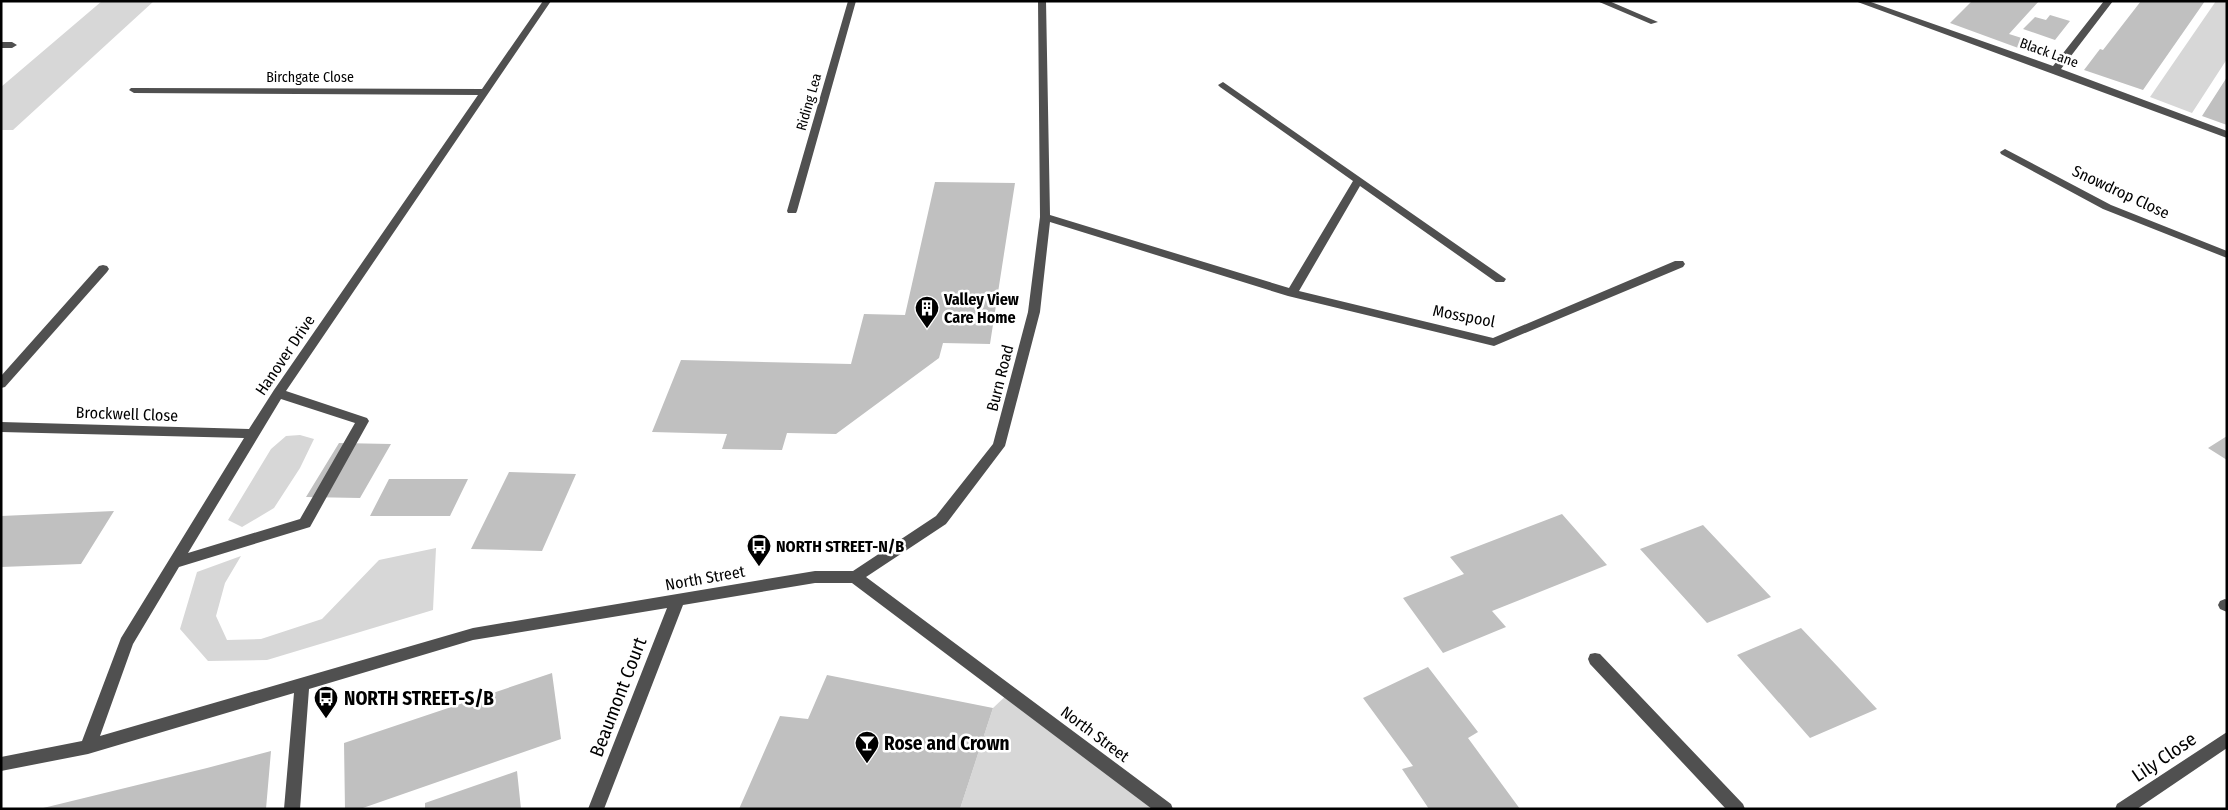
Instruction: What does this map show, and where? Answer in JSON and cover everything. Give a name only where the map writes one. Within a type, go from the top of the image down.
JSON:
[{"type":"street","name":"Hanover Drive","points":[[88,747],[126,642],[252,434],[547,1]]},
{"type":"street","name":"Riding Lea","points":[[792,211],[852,1]]},
{"type":"street","name":"Burn Road","points":[[855,577],[941,520],[999,446],[1034,312],[1046,218],[1042,1]]},
{"type":"street","points":[[1601,1],[1654,22]]},
{"type":"street","name":"Black Lane","points":[[1859,1],[2055,70],[2227,135]]},
{"type":"street","points":[[2055,70],[2109,1]]},
{"type":"street","points":[[1,45],[12,45]]},
{"type":"street","points":[[1223,85],[1500,279]]},
{"type":"street","name":"Birchgate Close","points":[[134,90],[485,92]]},
{"type":"street","name":"Snowdrop Close","points":[[2005,152],[2107,207],[2227,254]]},
{"type":"street","points":[[1292,293],[1358,180]]},
{"type":"street","name":"Mosspool","points":[[1046,218],[1292,293],[1494,342],[1678,264]]},
{"type":"street","points":[[1,384],[103,269]]},
{"type":"street","points":[[173,563],[306,523],[363,421],[278,394]]},
{"type":"street","name":"Brockwell Close","points":[[1,427],[252,434]]},
{"type":"street","name":"North Street","points":[[1,764],[88,747],[473,634],[815,577],[855,577],[1165,809]]},
{"type":"street","name":"Beaumont Court","points":[[596,809],[677,601]]},
{"type":"street","points":[[1595,659],[1737,809]]},
{"type":"street","points":[[292,809],[302,684]]},
{"type":"street","name":"Lily Close","points":[[2123,809],[2227,739]]},
{"type":"shaded area","points":[[102,1],[154,1],[13,130],[1,130],[1,87]]},
{"type":"shaded area","points":[[2216,1],[2227,1],[2227,59],[2192,113],[2150,97]]},
{"type":"shaded area","points":[[300,435],[314,439],[300,468],[274,508],[242,527],[228,520],[271,449],[286,436]]},
{"type":"shaded area","points":[[436,548],[433,610],[267,660],[208,661],[180,629],[197,572],[241,556],[225,583],[216,616],[227,640],[261,639],[322,619],[379,560]]},
{"type":"shaded area","points":[[1010,692],[1165,809],[960,809],[993,708]]},
{"type":"building","points":[[1972,1],[2039,1],[2009,34],[2028,40],[2021,49],[1950,23]]},
{"type":"building","points":[[2141,1],[2205,1],[2143,90],[2084,70],[2100,49],[2103,50]]},
{"type":"building","points":[[2050,15],[2070,21],[2055,40],[2023,29],[2035,17],[2046,20]]},
{"type":"building","points":[[2227,77],[2227,125],[2202,116]]},
{"type":"building","name":"Valley View Care Home","points":[[935,182],[1015,183],[990,344],[943,343],[939,358],[836,434],[787,433],[782,450],[722,449],[727,434],[652,432],[681,360],[851,364],[864,314],[905,315]]},
{"type":"building","points":[[2227,436],[2227,460],[2208,448]]},
{"type":"building","points":[[339,443],[391,444],[360,498],[306,497]]},
{"type":"building","points":[[509,472],[576,474],[542,551],[471,549]]},
{"type":"building","points":[[389,479],[468,479],[450,516],[370,516]]},
{"type":"building","points":[[114,511],[81,564],[1,567],[1,516]]},
{"type":"building","points":[[1562,514],[1607,565],[1492,611],[1506,627],[1443,653],[1403,598],[1464,574],[1450,557]]},
{"type":"building","points":[[1703,525],[1771,597],[1707,623],[1640,549]]},
{"type":"building","points":[[1801,628],[1877,709],[1810,738],[1737,655]]},
{"type":"building","points":[[1428,667],[1478,732],[1468,738],[1520,809],[1429,809],[1402,769],[1413,766],[1363,698]]},
{"type":"building","points":[[552,673],[561,739],[360,809],[345,809],[344,743]]},
{"type":"building","name":"Rose and Crown","points":[[827,675],[993,708],[960,809],[739,809],[780,716],[808,719]]},
{"type":"building","points":[[271,751],[266,809],[39,809],[207,768]]},
{"type":"building","points":[[517,771],[521,809],[425,809],[425,803]]},
{"type":"place","name":"Valley View Care Home","points":[[927,329]]},
{"type":"place","name":"NORTH STREET-N/B","points":[[759,567]]},
{"type":"place","name":"NORTH STREET-S/B","points":[[326,719]]},
{"type":"place","name":"Rose and Crown","points":[[867,764]]}]
